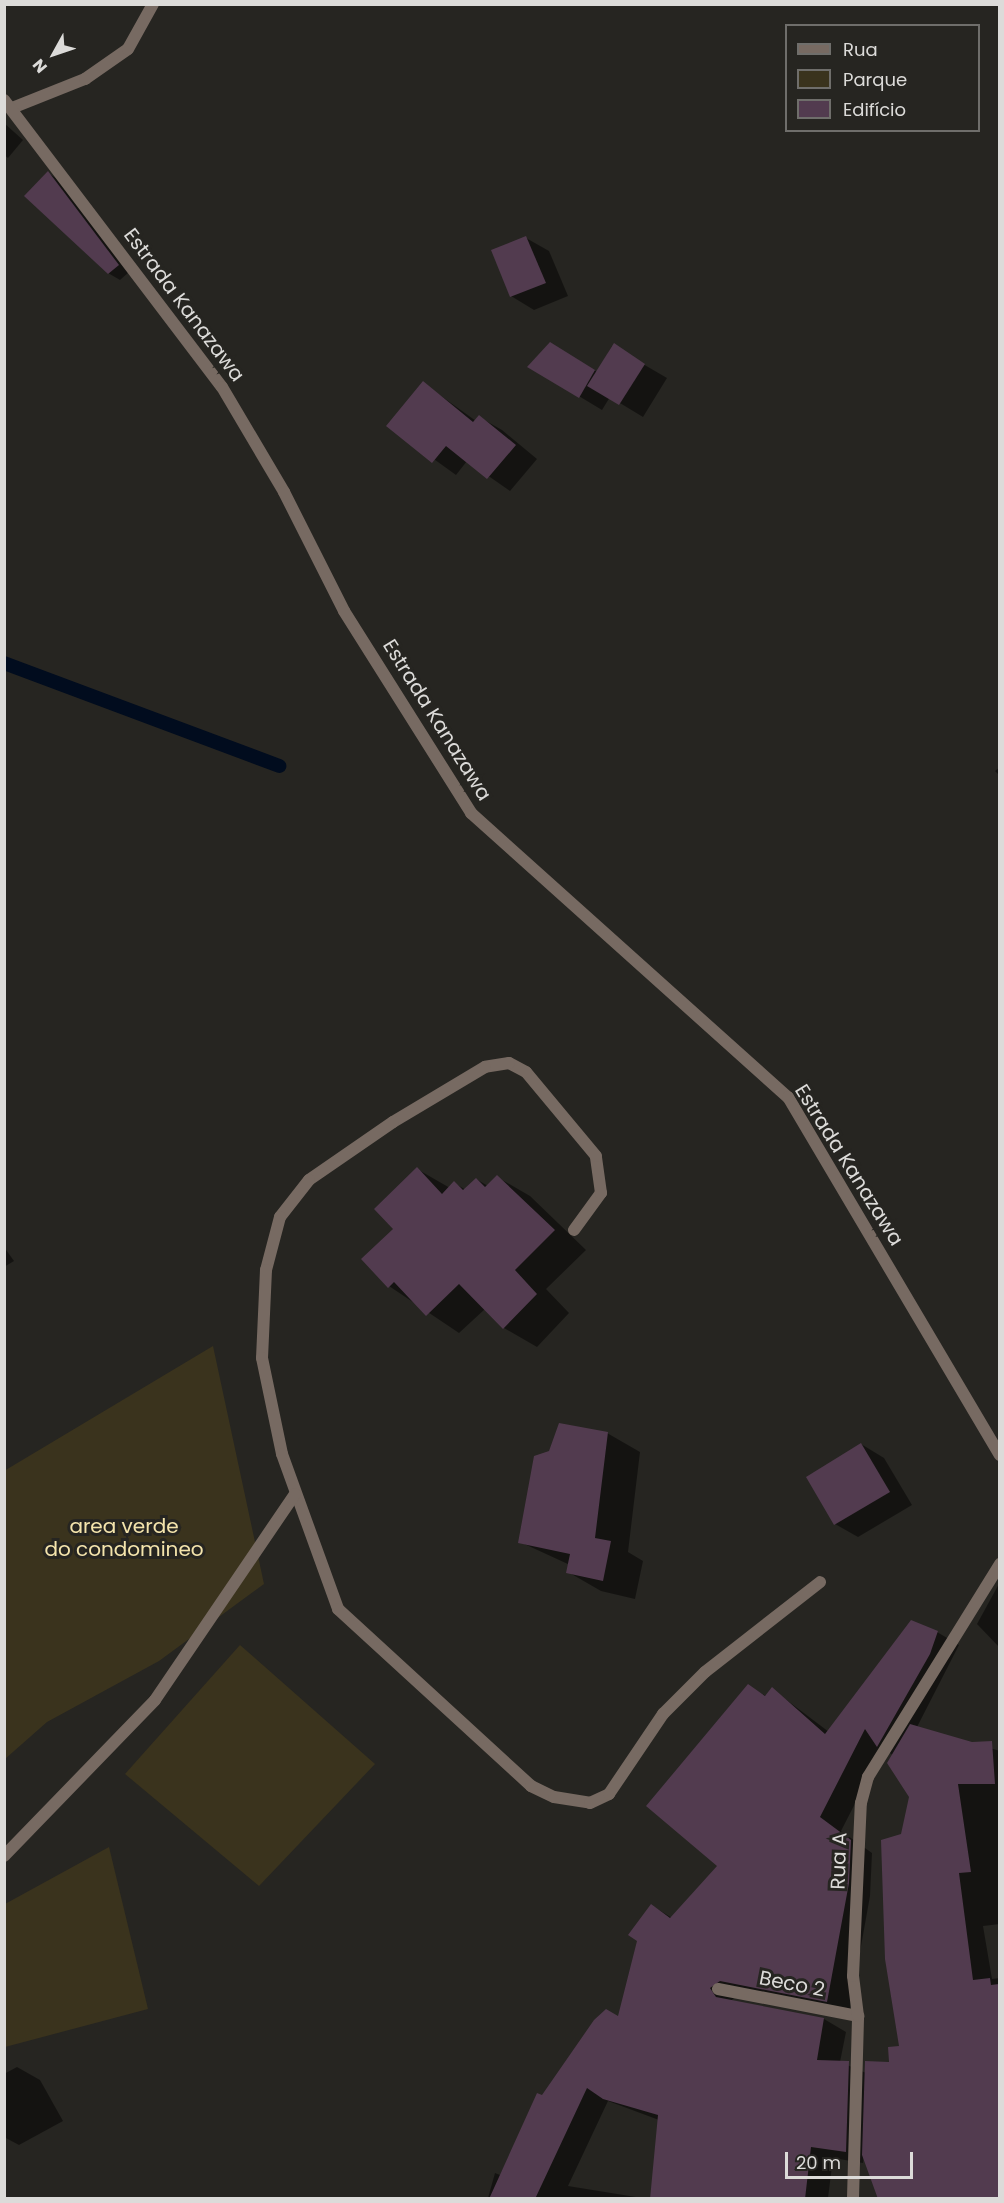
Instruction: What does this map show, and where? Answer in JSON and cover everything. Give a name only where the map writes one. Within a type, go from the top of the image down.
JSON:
[{"type":"street","points":[[8,104],[86,79],[128,49],[153,4]]},
{"type":"street","name":"Estrada Kanazawa","points":[[8,104],[222,387],[284,492],[344,611],[471,813],[788,1097],[999,1455]]},
{"type":"street","points":[[574,1230],[601,1193],[596,1156],[526,1072],[509,1063],[475,1073],[309,1180],[280,1217],[266,1270],[262,1358],[295,1494],[338,1609],[531,1786],[554,1797],[590,1803],[609,1794],[663,1714],[705,1672],[820,1582]]},
{"type":"street","points":[[4,1856],[155,1700],[295,1494]]},
{"type":"street","name":"Rua A","points":[[854,2199],[858,2016],[853,1976],[860,1826],[868,1777],[999,1564]]},
{"type":"street","name":"Beco 2","points":[[718,1989],[858,2016]]},
{"type":"green space","name":"area verde do condomineo","points":[[213,1346],[264,1584],[159,1661],[47,1722],[5,1759],[4,1471]]},
{"type":"green space","points":[[240,1645],[375,1764],[259,1886],[125,1774]]},
{"type":"green space","points":[[109,1847],[148,2009],[5,2047],[5,1904]]},
{"type":"building","points":[[48,171],[119,265],[108,274],[24,196]]},
{"type":"building","points":[[526,236],[546,283],[510,297],[491,250]]},
{"type":"building","points":[[550,342],[595,370],[579,398],[527,367]]},
{"type":"building","points":[[614,343],[645,364],[619,405],[587,386]]},
{"type":"building","points":[[423,381],[473,422],[479,415],[516,445],[487,479],[446,446],[432,463],[386,426]]},
{"type":"building","points":[[417,1167],[442,1194],[454,1181],[463,1190],[476,1178],[485,1187],[497,1175],[555,1230],[515,1270],[537,1294],[503,1329],[459,1284],[426,1316],[394,1282],[388,1288],[361,1259],[393,1229],[374,1209]]},
{"type":"building","points":[[559,1423],[608,1432],[595,1538],[611,1541],[603,1581],[566,1573],[570,1554],[518,1543],[534,1456],[549,1451]]},
{"type":"building","points":[[861,1443],[890,1492],[834,1525],[806,1477]]},
{"type":"building","points":[[911,1620],[938,1631],[930,1654],[877,1747],[865,1729],[820,1817],[851,1840],[849,1883],[827,2002],[720,1981],[710,1988],[716,1997],[824,2018],[817,2060],[849,2061],[846,2152],[811,2147],[805,2199],[650,2199],[658,2115],[603,2099],[587,2088],[535,2199],[489,2199],[537,2093],[542,2095],[594,2020],[606,2009],[618,2016],[637,1941],[628,1935],[651,1904],[670,1918],[717,1866],[646,1806],[748,1684],[765,1696],[772,1687],[825,1734]]},
{"type":"building","points":[[910,1724],[972,1742],[992,1741],[995,1784],[958,1784],[971,1872],[959,1873],[973,1980],[990,1978],[991,1985],[999,1984],[999,2199],[878,2199],[862,2155],[865,2061],[889,2062],[888,2047],[899,2046],[885,1959],[881,1840],[901,1834],[909,1797],[887,1763]]},
{"type":"waterway","points":[[4,663],[279,766]]}]
